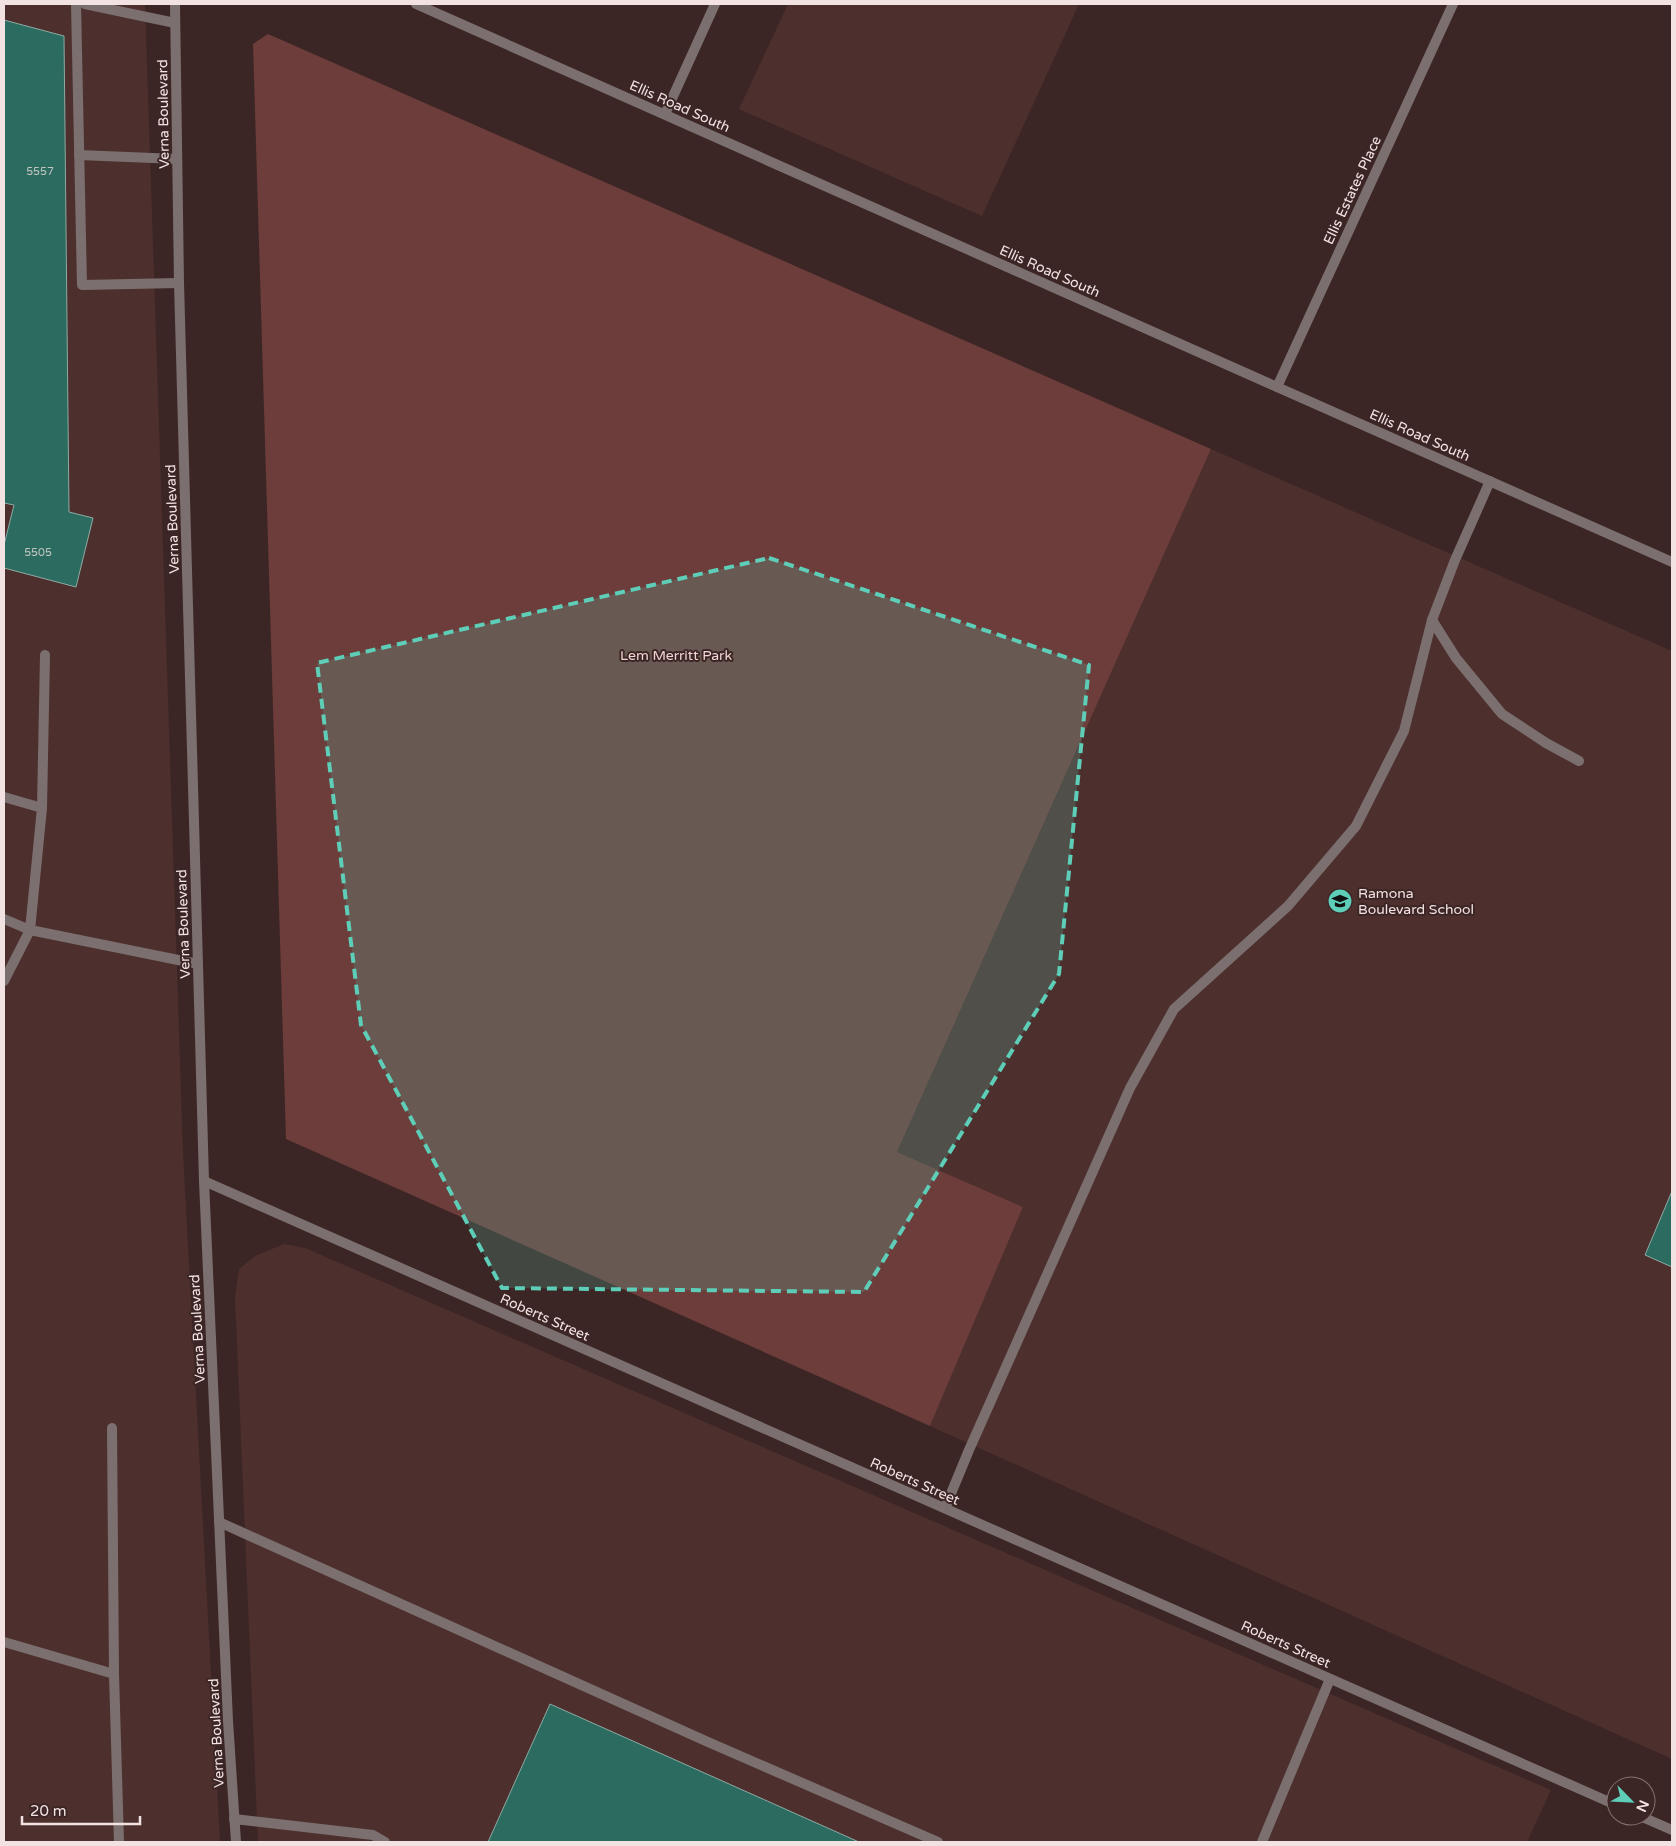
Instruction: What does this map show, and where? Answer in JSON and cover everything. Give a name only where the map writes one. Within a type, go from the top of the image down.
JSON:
[{"type":"street","points":[[76,4],[82,285],[179,283]]},
{"type":"street","points":[[84,4],[175,24]]},
{"type":"street","name":"Verna Boulevard","points":[[175,4],[179,283],[204,1181],[236,1842]]},
{"type":"street","name":"Ellis Road South","points":[[416,4],[1672,562]]},
{"type":"street","points":[[665,114],[715,4]]},
{"type":"street","name":"Ellis Estates Place","points":[[1277,388],[1453,4]]},
{"type":"street","points":[[79,155],[177,159]]},
{"type":"street","points":[[945,1508],[1130,1088],[1174,1009],[1288,906],[1356,826],[1404,731],[1432,620],[1455,560],[1490,481]]},
{"type":"street","points":[[1432,620],[1456,658],[1502,714],[1546,743],[1579,761]]},
{"type":"street","points":[[4,981],[30,930],[42,808],[45,655]]},
{"type":"street","points":[[4,796],[42,808]]},
{"type":"street","points":[[4,919],[30,930],[198,964]]},
{"type":"street","name":"Roberts Street","points":[[204,1181],[1606,1801]]},
{"type":"street","points":[[112,1428],[114,1674],[119,1842]]},
{"type":"street","points":[[220,1522],[708,1742],[938,1842]]},
{"type":"street","points":[[4,1642],[114,1674]]},
{"type":"street","points":[[1262,1842],[1330,1679]]},
{"type":"street","points":[[234,1819],[373,1835],[385,1842]]},
{"type":"street","points":[[1656,1823],[1672,1830]]},
{"type":"highlighted area","points":[[769,558],[1089,665],[1059,974],[864,1292],[502,1288],[361,1025],[317,663]]},
{"type":"shaded area","points":[[4,4],[145,4],[183,1153],[220,1842],[4,1842]]},
{"type":"shaded area","points":[[788,4],[1079,4],[982,216],[739,109]]},
{"type":"shaded area","name":"Ramona Boulevard School","points":[[1211,449],[1672,651],[1672,1759],[930,1426],[1023,1207],[897,1152]]},
{"type":"shaded area","points":[[284,1244],[305,1248],[1551,1790],[1527,1842],[258,1842],[235,1297],[239,1269],[255,1256]]},
{"type":"green space","name":"Lem Merritt Park","points":[[268,34],[1211,449],[897,1152],[1023,1207],[930,1426],[286,1139],[253,44]]},
{"type":"building","points":[[4,20],[64,36],[69,512],[93,518],[76,587],[4,568],[4,545],[14,505],[4,503]]},
{"type":"building","points":[[1672,1191],[1672,1267],[1645,1255]]},
{"type":"building","points":[[550,1704],[859,1842],[488,1842]]},
{"type":"place","name":"Ramona Boulevard School","points":[[1340,901]]}]
